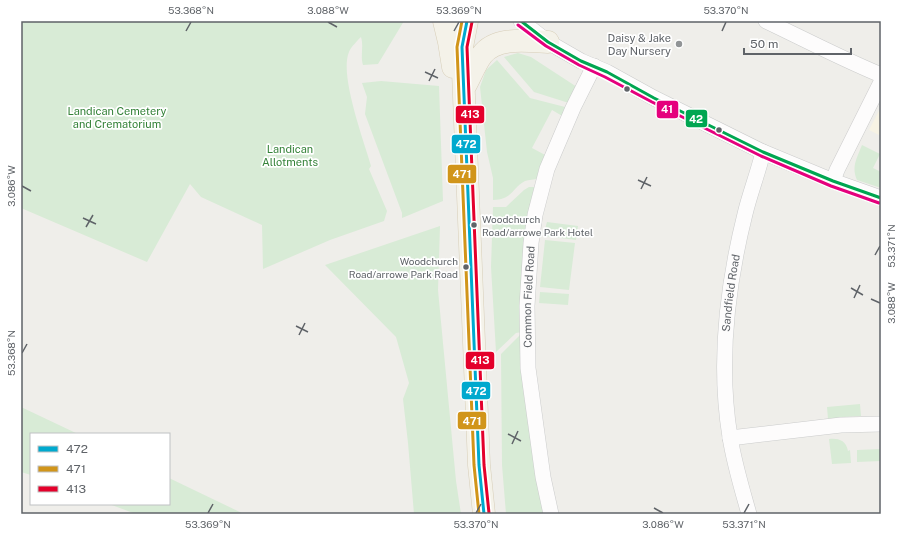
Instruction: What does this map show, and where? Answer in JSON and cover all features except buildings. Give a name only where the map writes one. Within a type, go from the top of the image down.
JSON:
[{"type":"main road","points":[[444,21],[449,42],[467,161]]},
{"type":"main road","points":[[467,21],[462,47],[478,465],[484,514]]},
{"type":"main road","points":[[464,88],[482,54],[497,44],[519,40],[548,42]]},
{"type":"street","points":[[521,21],[548,42],[581,61],[594,66],[654,98],[763,152],[833,181],[881,198]]},
{"type":"street","points":[[766,21],[803,38],[848,62],[881,75]]},
{"type":"street","name":"Common Field Road","points":[[551,514],[528,368],[527,306],[531,243],[535,215],[547,169],[573,108],[594,66]]},
{"type":"street","points":[[833,181],[881,82]]},
{"type":"street","name":"Sandfield Road","points":[[749,514],[736,470],[730,438],[726,405],[724,366],[729,294],[745,213],[763,152]]},
{"type":"street","points":[[730,438],[841,425],[881,424]]},
{"type":"shaded area","points":[[881,107],[881,136],[869,130]]},
{"type":"green space","points":[[21,21],[404,21],[378,64],[363,65],[361,37],[350,50],[347,62],[347,76],[350,92],[358,125],[371,166],[369,169],[387,211],[384,221],[330,240],[263,269],[262,225],[201,197],[190,184],[147,262],[21,208]]},
{"type":"green space","points":[[518,53],[531,57],[580,89],[572,104],[534,92],[504,57]]},
{"type":"green space","points":[[497,60],[530,98],[569,108],[564,117],[552,110],[532,148],[547,156],[538,179],[525,181],[508,196],[493,200],[493,178],[487,152],[480,87],[486,70]]},
{"type":"green space","points":[[381,81],[439,86],[443,201],[402,218],[402,213],[365,114],[367,97],[362,83]]},
{"type":"green space","points":[[862,145],[880,154],[873,168],[881,172],[881,188],[857,180],[855,175],[855,167]]},
{"type":"green space","points":[[529,187],[535,187],[522,332],[516,333],[496,352],[491,267],[493,207],[506,207]]},
{"type":"green space","points":[[547,222],[578,226],[576,240],[545,236],[544,233]]},
{"type":"green space","points":[[440,226],[438,290],[456,481],[461,514],[414,514],[403,399],[409,383],[396,337],[325,265]]},
{"type":"green space","points":[[545,240],[575,243],[569,290],[540,287]]},
{"type":"green space","points":[[540,292],[569,294],[568,305],[539,303]]},
{"type":"green space","points":[[520,335],[549,514],[506,514],[502,465],[501,354]]},
{"type":"green space","points":[[860,404],[861,416],[843,417],[843,430],[829,431],[827,407]]},
{"type":"green space","points":[[21,407],[76,433],[30,433],[30,475],[21,472]]},
{"type":"green space","points":[[829,439],[838,439],[845,444],[848,451],[850,450],[851,463],[832,464]]},
{"type":"green space","points":[[881,449],[881,461],[857,462],[857,450]]},
{"type":"green space","points":[[170,478],[244,514],[136,514],[112,505],[170,505]]},
{"type":"transit line","name":"471","points":[[462,21],[457,47],[474,465],[479,514]]},
{"type":"transit line","name":"472","points":[[467,21],[462,47],[479,465],[484,514]]},
{"type":"transit line","name":"42","points":[[521,21],[548,42],[581,61],[607,72],[654,98],[763,152],[833,181],[881,198]]},
{"type":"transit line","name":"413","points":[[472,22],[467,47],[484,465],[489,513]]},
{"type":"transit line","name":"41","points":[[518,25],[546,46],[579,65],[761,156],[831,186],[879,203]]},
{"type":"place","name":"Daisy & Jake Day Nursery","points":[[679,44]]},
{"type":"place","name":"Woodchurch Road/arrowe Park Hotel","points":[[474,225]]},
{"type":"place","name":"Woodchurch Road/arrowe Park Road","points":[[466,267]]},
{"type":"park label","name":"Landican Cemetery and Crematorium","points":[[117,117]]},
{"type":"park label","name":"Landican Allotments","points":[[290,155]]}]
